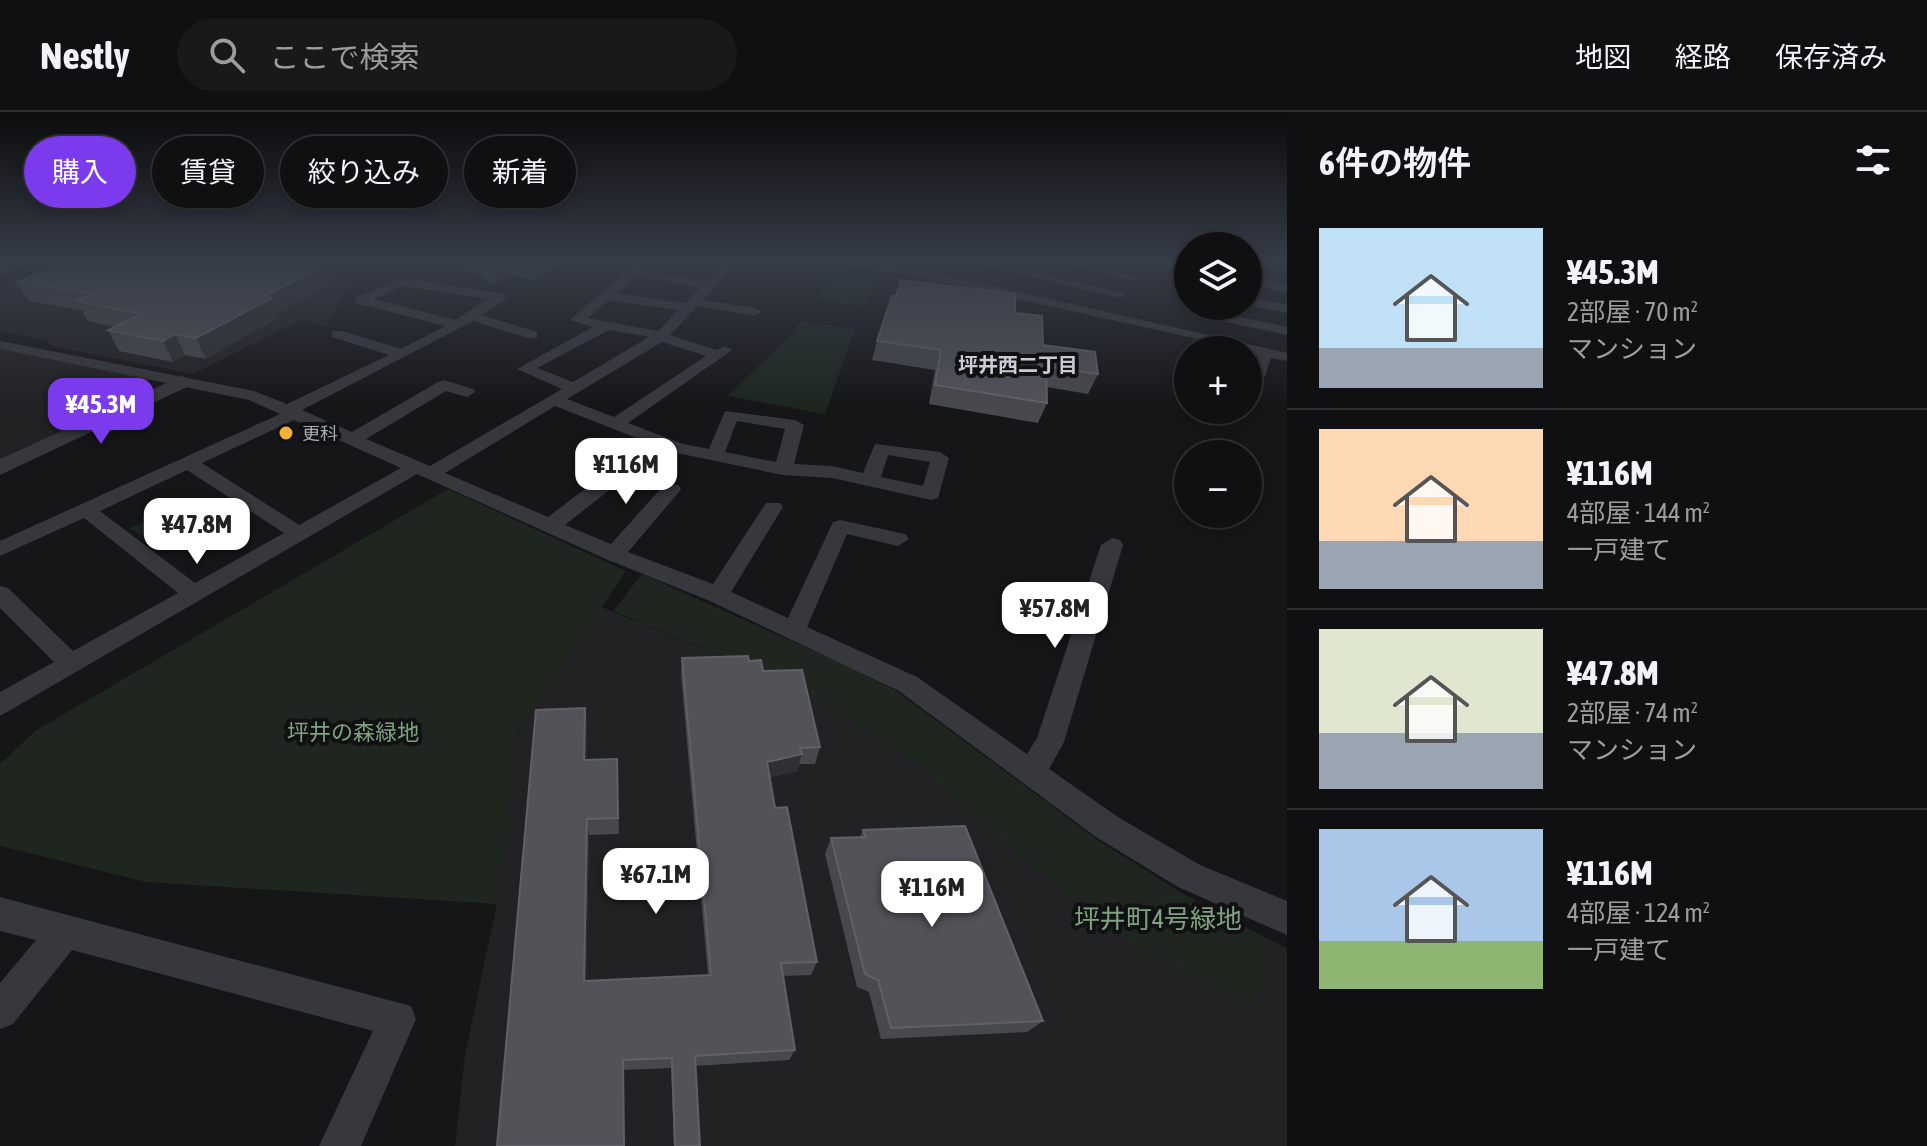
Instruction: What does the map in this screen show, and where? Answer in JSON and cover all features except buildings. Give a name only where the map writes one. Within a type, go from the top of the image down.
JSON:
[{"type":"street","points":[[397,309],[457,325]]},
{"type":"street","points":[[0,549],[189,463],[292,412],[482,309]]},
{"type":"street","points":[[588,309],[577,320],[721,352],[615,424]]},
{"type":"street","points":[[0,705],[299,534],[554,400],[660,337],[688,309]]},
{"type":"street","points":[[730,309],[755,312]]},
{"type":"street","points":[[1083,309],[1287,357]]},
{"type":"street","points":[[1104,314],[1108,309]]},
{"type":"street","points":[[472,316],[532,335]]},
{"type":"street","points":[[1186,334],[1193,320]]},
{"type":"street","points":[[1242,320],[1287,331]]},
{"type":"street","points":[[574,388],[525,369],[607,325]]},
{"type":"street","points":[[337,334],[402,354]]},
{"type":"street","points":[[0,345],[254,396],[614,554],[718,595],[908,684],[1107,827],[1189,876],[1287,918]]},
{"type":"street","points":[[1262,361],[1265,352]]},
{"type":"street","points":[[0,468],[182,382]]},
{"type":"street","points":[[353,439],[444,385],[467,392]]},
{"type":"street","points":[[554,400],[678,448],[783,469],[832,472],[870,482]]},
{"type":"street","points":[[715,455],[731,415],[795,425],[783,469]]},
{"type":"street","points":[[189,463],[299,534]]},
{"type":"street","points":[[550,526],[629,465]]},
{"type":"street","points":[[614,554],[671,489]]},
{"type":"street","points":[[718,595],[773,507]]},
{"type":"street","points":[[86,510],[194,594]]},
{"type":"street","points":[[794,630],[840,526],[898,539]]},
{"type":"street","points":[[1030,774],[1040,763],[1050,742],[1112,545]]},
{"type":"street","points":[[0,594],[71,664]]},
{"type":"street","points":[[0,914],[398,1019],[340,1146]]},
{"type":"street","points":[[0,1011],[64,933]]},
{"type":"shaded area","points":[[0,309],[336,309],[326,327],[302,320],[193,374],[51,346],[47,341],[0,331]]},
{"type":"shaded area","points":[[0,349],[149,379],[140,385],[141,394],[0,459]]},
{"type":"shaded area","points":[[599,606],[798,687],[906,755],[1088,914],[1142,951],[1257,1003],[1268,939],[1287,948],[1287,1146],[455,1146],[465,1055],[497,903],[519,729]]},
{"type":"green space","points":[[801,321],[855,329],[825,414],[727,396],[785,341]]},
{"type":"green space","name":"坪井の森緑地","points":[[448,489],[626,571],[519,729],[497,904],[146,882],[0,846],[0,764],[35,731]]},
{"type":"green space","points":[[177,507],[204,525],[158,548],[130,528]]},
{"type":"green space","name":"坪井町4号緑地","points":[[642,574],[895,690],[1099,841],[1187,896],[1268,939],[1257,1003],[1142,951],[1088,914],[906,755],[798,687],[613,611]]},
{"type":"place","name":"更科","points":[[286,433]]},
{"type":"district","name":"坪井西二丁目","points":[[1018,364]]}]
